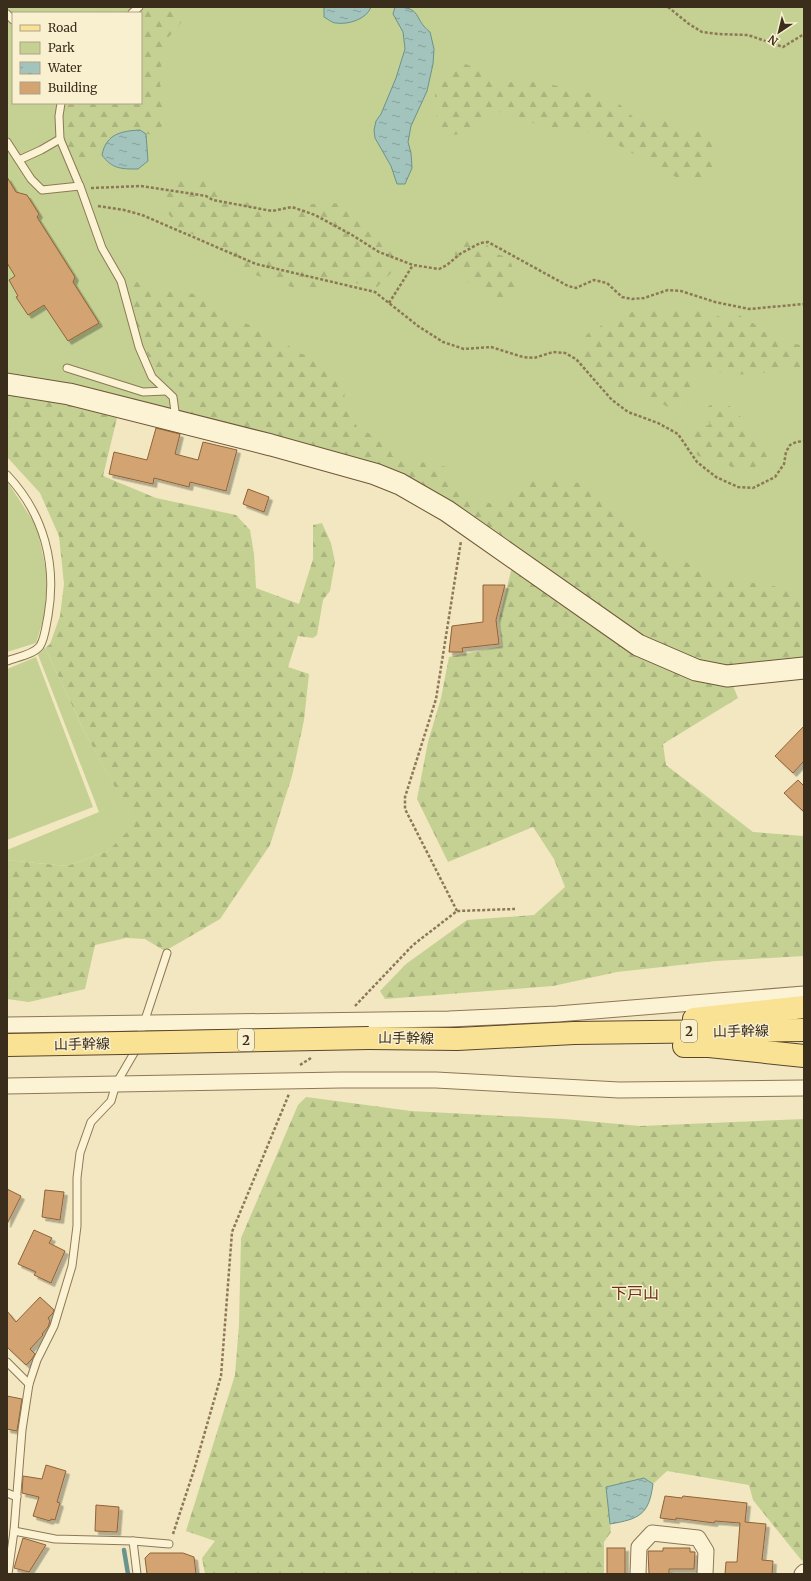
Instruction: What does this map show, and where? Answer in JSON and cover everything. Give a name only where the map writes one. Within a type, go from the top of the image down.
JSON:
[{"type":"main road","points":[[574,1033],[804,1007]]},
{"type":"main road","name":"山手幹線","points":[[7,1045],[369,1038],[456,1039],[574,1033],[804,1030]]},
{"type":"main road","points":[[456,1039],[650,1046],[709,1046],[804,1056]]},
{"type":"street","points":[[7,384],[69,394],[271,445],[375,474],[400,484],[447,511],[638,646],[696,670],[727,676],[804,668]]},
{"type":"street","points":[[7,1025],[503,1017],[804,994]]},
{"type":"street","points":[[7,1086],[436,1080],[619,1090],[804,1088]]},
{"type":"street","points":[[638,1574],[638,1547],[652,1533],[698,1538],[706,1551],[705,1574]]},
{"type":"lane","points":[[62,104],[59,116],[60,139],[88,208],[102,248],[120,281],[139,347],[152,377],[173,397],[176,421]]},
{"type":"lane","points":[[19,160],[60,139]]},
{"type":"lane","points":[[7,142],[31,179],[42,190],[80,188]]},
{"type":"lane","points":[[67,368],[143,392],[166,390]]},
{"type":"lane","points":[[7,475],[22,493],[41,528],[47,548],[52,581],[47,621],[40,645],[33,652],[7,661]]},
{"type":"lane","points":[[8,1574],[14,1530],[22,1430],[29,1384],[37,1360],[54,1326],[72,1266],[77,1226],[77,1178],[80,1153],[91,1122],[111,1100],[116,1084],[134,1053],[167,953]]},
{"type":"lane","points":[[7,1362],[29,1384]]},
{"type":"lane","points":[[7,1493],[17,1497]]},
{"type":"lane","points":[[14,1530],[55,1540],[133,1541],[170,1544]]},
{"type":"lane","points":[[133,1541],[137,1574]]},
{"type":"path","points":[[668,7],[689,24],[702,32],[748,35],[783,47],[804,34]]},
{"type":"path","points":[[80,188],[141,186],[206,196],[214,200],[263,210],[272,211],[292,207],[314,215],[346,231],[379,252],[413,266],[439,268],[480,243],[488,242],[568,286],[576,288],[594,280],[607,283],[622,297],[632,299],[644,298],[668,290],[681,291],[715,302],[749,309],[804,304]]},
{"type":"path","points":[[88,208],[96,206],[109,207],[142,215],[256,264],[375,292],[418,326],[443,342],[464,349],[491,347],[523,357],[534,358],[553,352],[565,353],[576,359],[591,378],[612,400],[628,412],[658,423],[678,434],[698,462],[716,476],[738,487],[753,488],[775,477],[784,464],[786,452],[790,445],[796,442],[804,442]]},
{"type":"path","points":[[389,303],[413,266]]},
{"type":"path","points":[[457,912],[405,809],[405,797],[436,699],[464,523]]},
{"type":"path","points":[[344,1020],[413,945],[457,912],[515,909]]},
{"type":"path","points":[[170,1544],[194,1470],[221,1376],[232,1232],[295,1081],[299,1066],[316,1054]]},
{"type":"green space","points":[[7,7],[804,7],[804,659],[604,610],[441,495],[406,475],[89,390],[24,376],[7,374]]},
{"type":"green space","points":[[104,7],[187,7],[190,12],[167,39],[159,77],[161,89],[158,96],[167,118],[156,135],[146,134],[140,130],[112,136],[103,146],[102,155],[76,158],[64,141],[63,113],[65,104],[142,104],[142,12],[98,12]]},
{"type":"green space","points":[[465,64],[486,70],[491,85],[518,81],[548,83],[572,91],[586,92],[619,104],[634,118],[663,119],[677,127],[705,129],[712,139],[714,148],[712,170],[702,177],[687,181],[660,171],[624,148],[586,131],[552,131],[513,114],[498,112],[478,122],[460,134],[446,136],[437,123],[435,94],[448,68]]},
{"type":"green space","points":[[188,178],[206,180],[224,195],[258,206],[266,218],[287,224],[301,206],[309,204],[342,203],[361,216],[378,232],[399,263],[376,288],[344,280],[303,291],[247,272],[221,246],[178,228],[168,213],[162,195],[169,180]]},
{"type":"green space","points":[[473,237],[487,245],[496,254],[504,256],[511,263],[520,289],[515,298],[506,304],[492,300],[478,291],[465,279],[456,267],[455,252],[462,244]]},
{"type":"green space","points":[[133,280],[153,290],[196,294],[237,320],[261,329],[302,354],[323,362],[343,381],[345,400],[358,429],[389,441],[392,456],[447,467],[456,487],[474,497],[494,505],[515,496],[525,480],[553,476],[593,487],[632,522],[667,563],[685,561],[703,573],[718,579],[768,585],[790,592],[798,598],[804,611],[804,659],[750,667],[707,664],[646,638],[441,495],[406,475],[188,416],[184,396],[178,384],[174,379],[151,365],[134,316],[125,282]]},
{"type":"green space","points":[[648,306],[672,310],[686,308],[733,320],[739,315],[756,325],[763,332],[779,333],[790,342],[804,345],[804,372],[800,370],[734,375],[709,370],[692,371],[689,401],[679,404],[674,410],[640,393],[604,383],[584,363],[583,342],[585,338],[590,332],[599,328],[603,323]]},
{"type":"green space","points":[[7,393],[53,401],[117,418],[103,476],[156,498],[236,515],[250,530],[254,554],[256,588],[299,604],[313,559],[313,525],[322,523],[331,543],[335,562],[330,591],[323,600],[317,635],[313,638],[298,636],[288,667],[309,674],[304,720],[292,776],[270,845],[220,919],[165,951],[145,939],[126,938],[95,945],[85,989],[29,1002],[7,999],[7,860],[67,866],[108,851],[135,824],[84,731],[45,648],[50,644],[60,616],[64,584],[59,536],[40,493],[7,457]]},
{"type":"green space","points":[[716,401],[734,408],[745,423],[758,432],[761,445],[767,457],[749,470],[735,472],[727,463],[698,456],[686,440],[685,435],[710,424],[702,416],[705,409]]},
{"type":"green space","points":[[7,481],[37,527],[47,575],[45,614],[36,643],[7,652]]},
{"type":"green space","points":[[512,567],[643,659],[696,679],[733,686],[738,698],[663,744],[666,765],[753,832],[804,836],[804,956],[716,961],[617,972],[553,986],[385,999],[380,991],[406,964],[467,920],[534,915],[565,887],[554,859],[533,827],[448,862],[417,799],[428,742],[441,698],[449,657],[502,646],[499,619]]},
{"type":"green space","points":[[45,648],[84,731],[136,825],[108,851],[67,866],[7,860],[7,850],[99,812],[37,652]]},
{"type":"green space","points":[[36,657],[93,807],[7,840],[7,669]]},
{"type":"green space","points":[[306,1097],[411,1111],[564,1119],[640,1126],[804,1119],[804,1559],[802,1561],[753,1500],[749,1485],[667,1471],[653,1484],[644,1478],[606,1487],[611,1532],[604,1542],[604,1574],[205,1574],[202,1558],[215,1541],[186,1531],[235,1375],[239,1325],[241,1238],[298,1105]]},
{"type":"water","points":[[324,7],[371,7],[366,15],[361,18],[351,22],[341,23],[333,22],[324,17]]},
{"type":"water","points":[[395,7],[414,11],[421,23],[430,32],[434,49],[433,64],[427,91],[411,126],[408,142],[411,153],[412,168],[405,184],[397,184],[391,166],[375,138],[374,130],[376,121],[381,114],[396,78],[405,49],[403,32],[393,14]]},
{"type":"water","points":[[140,130],[146,134],[148,161],[138,169],[127,169],[113,166],[102,155],[107,142],[115,135],[127,131]]},
{"type":"water","points":[[644,1478],[653,1484],[649,1503],[645,1509],[641,1514],[628,1520],[610,1524],[606,1487]]},
{"type":"building","points":[[7,177],[16,192],[27,195],[39,214],[37,217],[75,277],[73,282],[99,323],[68,341],[44,305],[28,315],[16,297],[18,296],[9,280],[15,276],[7,263]]},
{"type":"building","points":[[156,428],[180,434],[175,454],[198,460],[203,442],[237,450],[226,491],[190,482],[189,487],[154,478],[153,484],[109,474],[114,452],[147,460]]},
{"type":"building","points":[[248,489],[269,497],[264,512],[243,504]]},
{"type":"building","points":[[483,585],[505,585],[496,620],[499,644],[462,648],[463,652],[449,652],[452,626],[483,622]]},
{"type":"building","points":[[804,726],[804,761],[793,773],[775,756]]},
{"type":"building","points":[[798,780],[804,786],[804,812],[784,793]]},
{"type":"building","points":[[7,1189],[21,1196],[7,1224]]},
{"type":"building","points":[[45,1190],[64,1192],[60,1220],[42,1217]]},
{"type":"building","points":[[34,1230],[52,1238],[49,1243],[65,1251],[51,1283],[34,1275],[36,1272],[18,1264]]},
{"type":"building","points":[[40,1297],[54,1310],[48,1318],[50,1321],[48,1327],[30,1349],[35,1354],[26,1365],[7,1347],[7,1311],[16,1322]]},
{"type":"building","points":[[7,1396],[22,1399],[17,1431],[7,1429]]},
{"type":"building","points":[[46,1465],[66,1471],[57,1502],[60,1503],[55,1520],[51,1519],[50,1521],[33,1516],[39,1497],[22,1493],[23,1476],[42,1479]]},
{"type":"building","points":[[665,1496],[682,1498],[683,1496],[747,1503],[745,1522],[766,1524],[762,1560],[773,1561],[772,1574],[725,1574],[726,1562],[737,1562],[740,1523],[715,1521],[714,1523],[676,1518],[676,1520],[660,1518]]},
{"type":"building","points":[[96,1505],[119,1507],[117,1532],[95,1531]]},
{"type":"building","points":[[23,1538],[46,1545],[29,1572],[14,1568]]},
{"type":"building","points":[[607,1548],[625,1548],[625,1574],[607,1574]]},
{"type":"building","points":[[663,1548],[690,1548],[690,1552],[695,1552],[694,1569],[669,1569],[669,1574],[649,1574],[648,1551],[663,1551]]},
{"type":"building","points":[[150,1553],[183,1553],[194,1557],[196,1574],[147,1574],[145,1558]]},
{"type":"waterway","points":[[124,1550],[128,1574]]},
{"type":"district","name":"下戸山","points":[[635,1293]]}]
